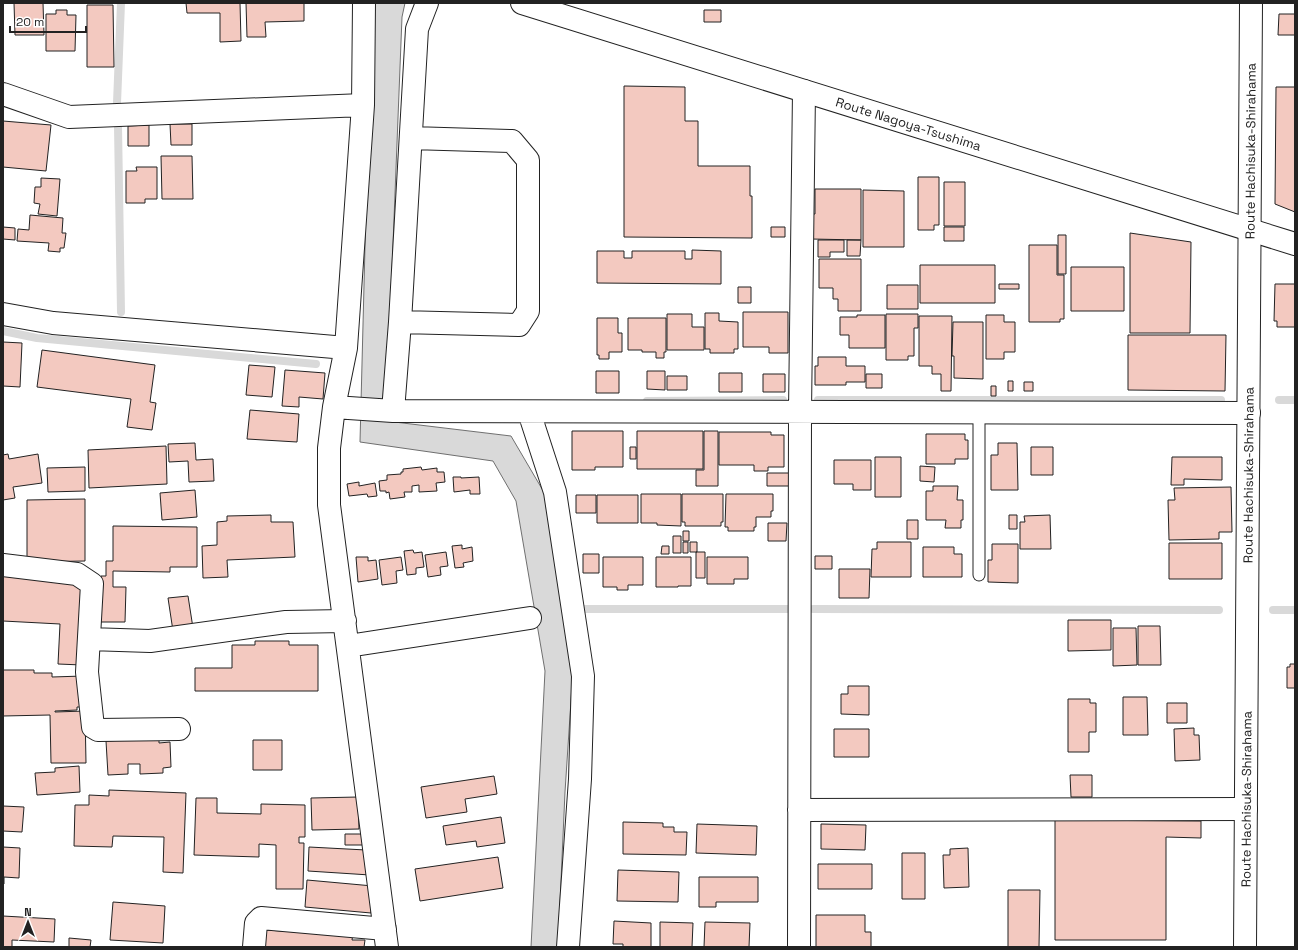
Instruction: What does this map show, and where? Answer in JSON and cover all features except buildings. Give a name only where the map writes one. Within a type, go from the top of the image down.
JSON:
[{"type":"street","points":[[254,947],[256,923],[261,918],[386,938],[329,505],[329,448],[339,407],[346,348],[363,105],[364,3]]},
{"type":"street","points":[[391,411],[400,322],[417,29],[427,3]]},
{"type":"street","name":"Route Nagoya-Tsushima","points":[[522,3],[1295,244]]},
{"type":"street","name":"Route Hachisuka-Shirahama","points":[[1245,947],[1251,3]]},
{"type":"street","points":[[798,947],[800,412],[804,91]]},
{"type":"street","points":[[3,94],[69,116],[363,105]]},
{"type":"street","points":[[400,322],[519,325],[528,311],[528,160],[512,141],[411,138]]},
{"type":"street","points":[[3,314],[53,323],[346,348]]},
{"type":"street","points":[[339,407],[391,411],[529,412],[1249,413]]},
{"type":"street","points":[[529,412],[555,492],[583,676],[580,778],[568,947]]},
{"type":"street","points":[[3,565],[77,574],[92,584],[87,672],[93,727],[98,730],[179,729]]},
{"type":"street","points":[[348,646],[530,618]]},
{"type":"street","points":[[90,639],[150,641],[286,622],[345,621]]},
{"type":"street","points":[[799,810],[1246,809]]},
{"type":"lane","points":[[979,412],[980,575]]},
{"type":"shaded area","points":[[375,3],[405,3],[402,17],[386,421],[511,436],[545,494],[573,670],[565,792],[558,947],[531,947],[545,671],[516,501],[493,461],[360,442],[371,12]]},
{"type":"waterway","points":[[117,103],[121,3]]},
{"type":"waterway","points":[[118,126],[121,312]]},
{"type":"waterway","points":[[3,331],[37,338],[316,364]]},
{"type":"waterway","points":[[647,401],[783,400]]},
{"type":"waterway","points":[[818,400],[1221,400]]},
{"type":"waterway","points":[[1279,400],[1295,400]]},
{"type":"waterway","points":[[584,609],[789,609]]},
{"type":"waterway","points":[[813,609],[1219,610]]},
{"type":"waterway","points":[[1273,610],[1295,610]]}]
